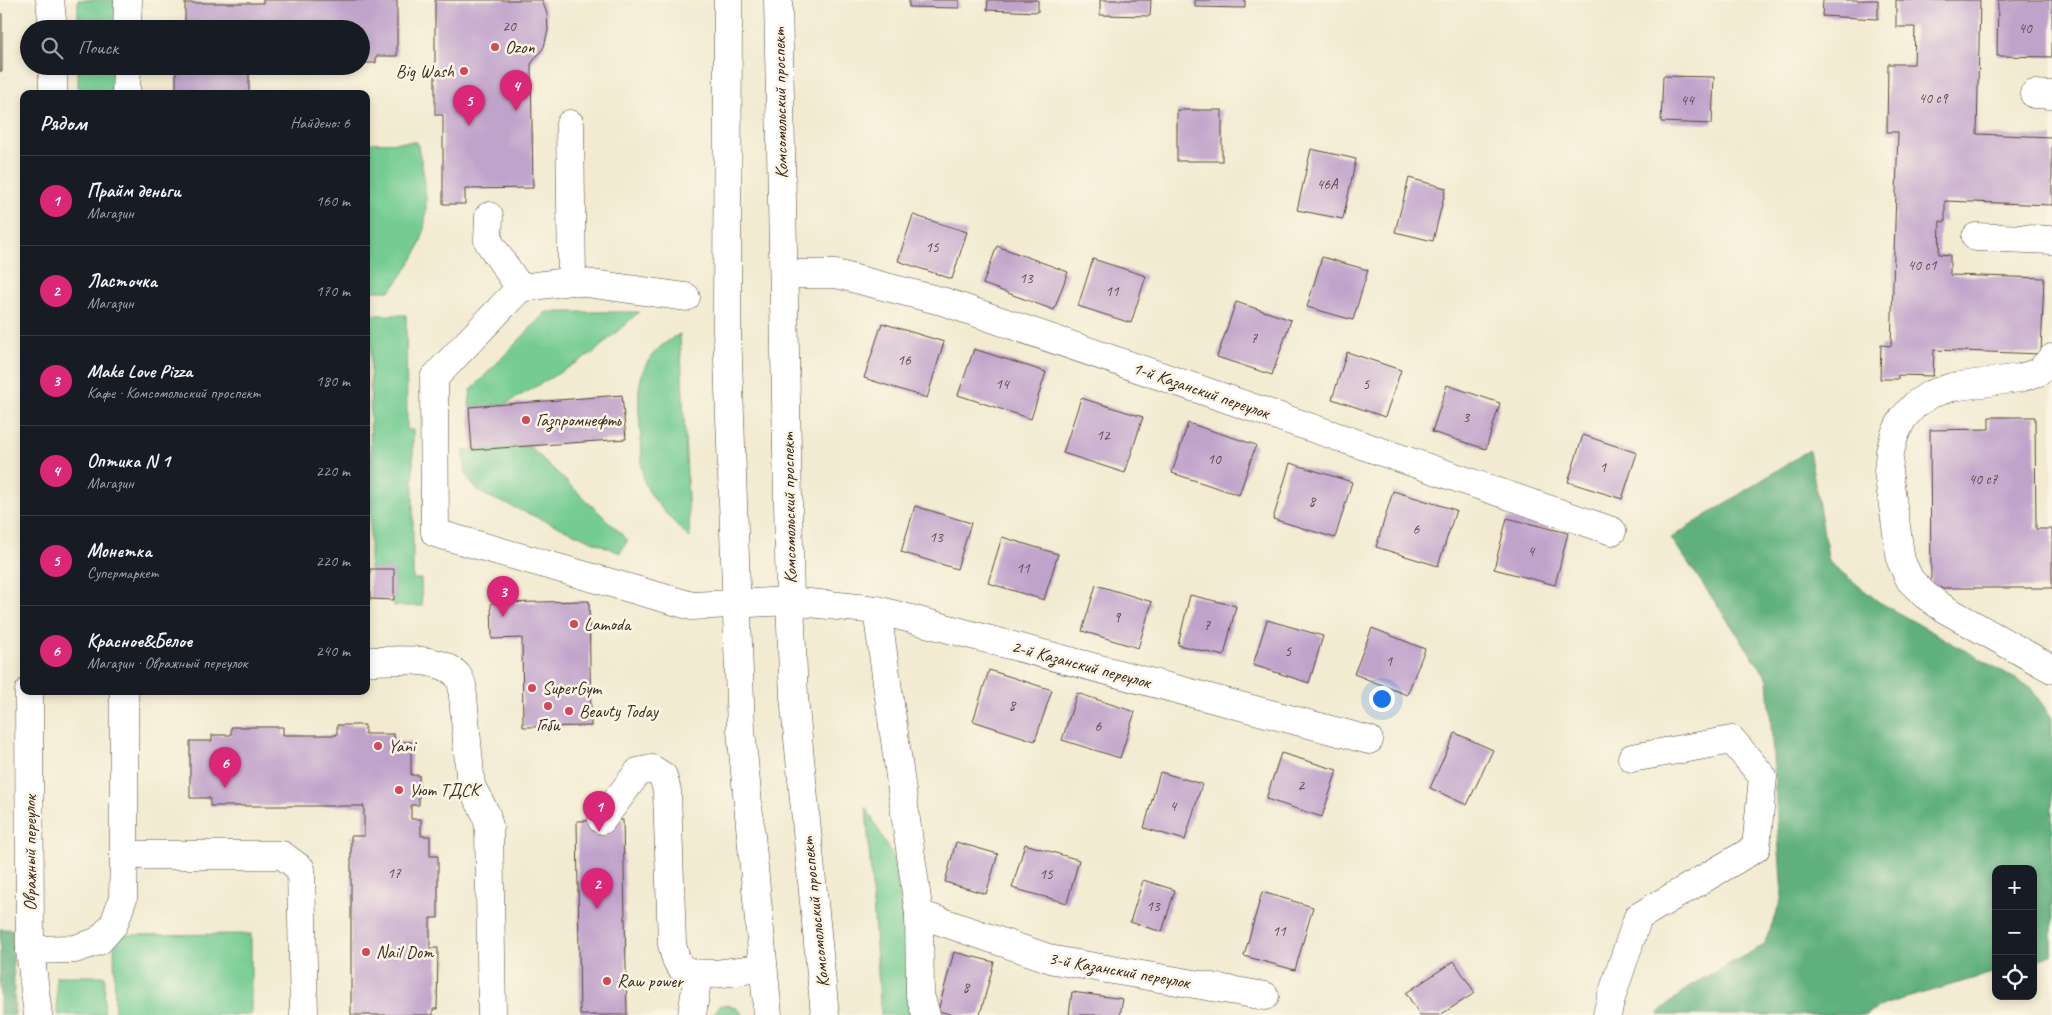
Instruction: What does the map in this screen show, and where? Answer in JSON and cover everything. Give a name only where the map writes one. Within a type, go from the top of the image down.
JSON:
[{"type":"street","points":[[50,0],[52,20]]},
{"type":"street","points":[[128,0],[128,20]]},
{"type":"street","points":[[728,0],[727,330],[736,604],[741,730],[768,1015]]},
{"type":"street","name":"Комсомольский проспект","points":[[778,0],[790,601],[794,696],[825,1015]]},
{"type":"street","points":[[53,75],[53,90]]},
{"type":"street","points":[[126,90],[127,75]]},
{"type":"street","points":[[570,124],[572,281]]},
{"type":"street","points":[[489,216],[488,241],[520,288],[572,281],[686,297]]},
{"type":"street","points":[[1976,237],[2052,240]]},
{"type":"street","name":"1-й Казанский переулок","points":[[784,274],[836,274],[945,302],[1612,531]]},
{"type":"street","name":"2-й Казанский переулок","points":[[520,288],[434,378],[435,533],[692,606],[790,601],[876,610],[1369,740]]},
{"type":"street","points":[[2052,358],[2040,372],[2020,378],[1952,387],[1931,394],[1916,404],[1903,418],[1895,434],[1890,452],[1888,472],[1901,561],[1910,580],[1925,595],[1943,608],[2052,669]]},
{"type":"street","points":[[876,610],[920,914],[920,995],[926,1015]]},
{"type":"street","points":[[370,661],[431,662],[444,666],[457,674],[462,685],[471,786],[486,814],[489,827],[492,1015]]},
{"type":"street","name":"Овражный переулок","points":[[29,695],[30,950],[38,1015]]},
{"type":"street","points":[[30,950],[75,949],[100,941],[114,924],[123,898],[124,695]]},
{"type":"street","points":[[1607,1015],[1638,917],[1756,848],[1757,840],[1763,777],[1732,740],[1632,758]]},
{"type":"street","points":[[602,820],[638,772],[652,769],[664,776],[667,791],[672,944],[675,957],[682,968],[698,974],[763,967]]},
{"type":"street","points":[[124,855],[282,855],[301,869],[304,1015]]},
{"type":"street","name":"3-й Казанский переулок","points":[[920,914],[1054,960],[1265,996]]},
{"type":"street","points":[[692,1015],[698,974]]},
{"type":"green space","points":[[78,0],[119,0],[119,20],[78,20]]},
{"type":"green space","points":[[78,75],[119,75],[119,90],[78,90]]},
{"type":"green space","points":[[417,142],[425,182],[425,223],[418,249],[390,291],[370,291],[370,143]]},
{"type":"green space","points":[[546,312],[639,312],[593,353],[506,404],[469,407],[471,390]]},
{"type":"green space","points":[[371,315],[406,315],[407,430],[413,430],[413,579],[421,579],[422,606],[394,606],[394,570],[370,569]]},
{"type":"green space","points":[[680,334],[690,538],[657,503],[644,481],[639,406],[641,378],[646,366],[653,354]]},
{"type":"green space","points":[[529,446],[628,540],[620,553],[485,495],[474,486],[467,476],[464,450]]},
{"type":"green space","points":[[1809,450],[1829,562],[1879,602],[2030,687],[2052,718],[2052,955],[2037,960],[2037,865],[1992,865],[1992,973],[1886,1004],[1865,1015],[1659,1015],[1660,1011],[1691,985],[1764,945],[1782,897],[1768,679],[1671,538]]},
{"type":"green space","points":[[866,807],[895,860],[915,1015],[881,1015]]},
{"type":"green space","points":[[0,929],[12,929],[15,1015],[0,1015]]},
{"type":"green space","points":[[251,934],[251,1015],[115,1015],[114,935]]},
{"type":"green space","points":[[56,976],[105,976],[104,1015],[57,1015]]},
{"type":"green space","points":[[720,1005],[733,1007],[743,1015],[713,1015]]},
{"type":"building","points":[[263,0],[397,0],[397,56],[376,56],[376,63],[370,63],[370,20],[185,20],[185,3],[263,3]]},
{"type":"building","points":[[435,0],[542,0],[547,14],[548,30],[544,47],[531,64],[533,188],[465,189],[465,204],[443,204],[443,115],[435,115]]},
{"type":"building","points":[[909,0],[959,0],[959,8],[909,7]]},
{"type":"building","points":[[988,0],[1038,0],[1038,12],[987,10]]},
{"type":"building","points":[[1100,0],[1151,0],[1150,16],[1100,15]]},
{"type":"building","points":[[1195,0],[1245,0],[1245,8],[1195,7]]},
{"type":"building","points":[[1823,0],[1878,0],[1878,19],[1822,16]]},
{"type":"building","points":[[1896,0],[1980,0],[1977,134],[2052,137],[2052,205],[1945,201],[1945,222],[1940,221],[1939,254],[1950,255],[1950,275],[2044,278],[2041,354],[1934,350],[1933,376],[1898,375],[1898,379],[1880,379],[1881,345],[1891,346],[1898,132],[1887,132],[1888,64],[1914,64],[1915,27],[1896,27]]},
{"type":"building","points":[[1998,0],[2052,0],[2052,57],[1997,56]]},
{"type":"building","points":[[0,14],[2,14],[2,71],[0,71]]},
{"type":"building","points":[[176,75],[249,75],[249,90],[176,90]]},
{"type":"building","points":[[1663,76],[1714,77],[1712,124],[1661,122]]},
{"type":"building","points":[[1177,110],[1222,110],[1222,161],[1177,161]]},
{"type":"building","points":[[1311,149],[1356,159],[1343,219],[1297,210]]},
{"type":"building","points":[[1409,178],[1446,188],[1433,241],[1395,232]]},
{"type":"building","points":[[913,215],[967,232],[952,279],[898,261]]},
{"type":"building","points":[[997,246],[1068,272],[1054,310],[983,284]]},
{"type":"building","points":[[1322,257],[1368,270],[1353,320],[1307,307]]},
{"type":"building","points":[[1093,259],[1146,276],[1131,323],[1078,306]]},
{"type":"building","points":[[1236,302],[1291,320],[1272,375],[1217,357]]},
{"type":"building","points":[[882,323],[944,342],[927,398],[864,378]]},
{"type":"building","points":[[974,349],[1046,372],[1031,419],[958,395]]},
{"type":"building","points":[[1347,352],[1401,370],[1385,417],[1332,399]]},
{"type":"building","points":[[1447,385],[1500,403],[1486,449],[1432,432]]},
{"type":"building","points":[[622,395],[626,439],[472,450],[469,407]]},
{"type":"building","points":[[1081,398],[1143,417],[1125,473],[1063,453]]},
{"type":"building","points":[[1989,417],[2035,417],[2036,529],[2052,529],[2052,588],[1931,588],[1930,430],[1989,429]]},
{"type":"building","points":[[1188,423],[1256,445],[1239,495],[1172,473]]},
{"type":"building","points":[[1583,435],[1637,453],[1622,499],[1568,482]]},
{"type":"building","points":[[1290,463],[1352,482],[1335,538],[1273,519]]},
{"type":"building","points":[[1393,491],[1456,510],[1438,566],[1376,547]]},
{"type":"building","points":[[915,506],[971,523],[957,569],[901,552]]},
{"type":"building","points":[[1507,518],[1568,533],[1555,585],[1494,569]]},
{"type":"building","points":[[1002,537],[1058,554],[1044,600],[988,583]]},
{"type":"building","points":[[370,569],[394,569],[394,600],[370,599]]},
{"type":"building","points":[[1096,585],[1152,602],[1138,648],[1082,631]]},
{"type":"building","points":[[1190,595],[1236,606],[1224,656],[1178,645]]},
{"type":"building","points":[[589,601],[591,726],[523,727],[522,638],[492,639],[491,603]]},
{"type":"building","points":[[1267,620],[1323,636],[1309,683],[1253,665]]},
{"type":"building","points":[[1372,628],[1425,649],[1407,695],[1354,674]]},
{"type":"building","points":[[989,670],[1052,690],[1035,741],[973,721]]},
{"type":"building","points":[[1077,693],[1135,712],[1120,758],[1062,740]]},
{"type":"building","points":[[337,725],[365,725],[365,734],[394,734],[394,742],[411,742],[411,775],[419,775],[419,805],[411,805],[411,819],[421,819],[421,836],[430,836],[430,856],[438,856],[438,918],[430,918],[430,948],[438,948],[437,1009],[433,1009],[433,1015],[351,1015],[351,836],[364,836],[364,806],[210,806],[210,798],[190,798],[190,741],[212,741],[212,735],[231,735],[231,727],[283,727],[283,735],[337,735]]},
{"type":"building","points":[[1455,733],[1493,750],[1467,805],[1430,788]]},
{"type":"building","points":[[1281,753],[1337,770],[1322,817],[1266,799]]},
{"type":"building","points":[[1160,772],[1202,784],[1185,840],[1144,828]]},
{"type":"building","points":[[623,820],[627,1015],[580,1015],[577,821]]},
{"type":"building","points":[[956,842],[998,854],[986,894],[945,882]]},
{"type":"building","points":[[1025,844],[1079,860],[1067,903],[1012,888]]},
{"type":"building","points":[[1143,880],[1175,890],[1162,932],[1130,922]]},
{"type":"building","points":[[1262,892],[1313,907],[1295,970],[1244,956]]},
{"type":"building","points":[[954,952],[994,962],[980,1015],[954,1015],[938,1011]]},
{"type":"building","points":[[1454,961],[1475,993],[1440,1015],[1420,1015],[1406,993]]},
{"type":"building","points":[[1072,992],[1123,999],[1120,1015],[1069,1015]]},
{"type":"place","name":"Ozon","points":[[495,47]]},
{"type":"place","name":"Big Wash","points":[[464,71]]},
{"type":"place","name":"Оптика N 1","points":[[516,111]]},
{"type":"place","name":"Монетка","points":[[469,126]]},
{"type":"place","name":"Газпромнефть","points":[[526,420]]},
{"type":"place","name":"Make Love Pizza","points":[[503,617]]},
{"type":"place","name":"Lamoda","points":[[574,624]]},
{"type":"place","name":"SuperGym","points":[[532,688]]},
{"type":"place","name":"Гоби","points":[[548,706]]},
{"type":"place","name":"Beauty Today","points":[[569,711]]},
{"type":"place","name":"Yani","points":[[378,746]]},
{"type":"place","name":"Красное&Белое","points":[[225,788]]},
{"type":"place","name":"Уют ТДСК","points":[[399,790]]},
{"type":"place","name":"Прайм деньги","points":[[599,832]]},
{"type":"place","name":"Ласточка","points":[[597,909]]},
{"type":"place","name":"Nail Dom","points":[[366,952]]},
{"type":"place","name":"Raw power","points":[[607,981]]}]
